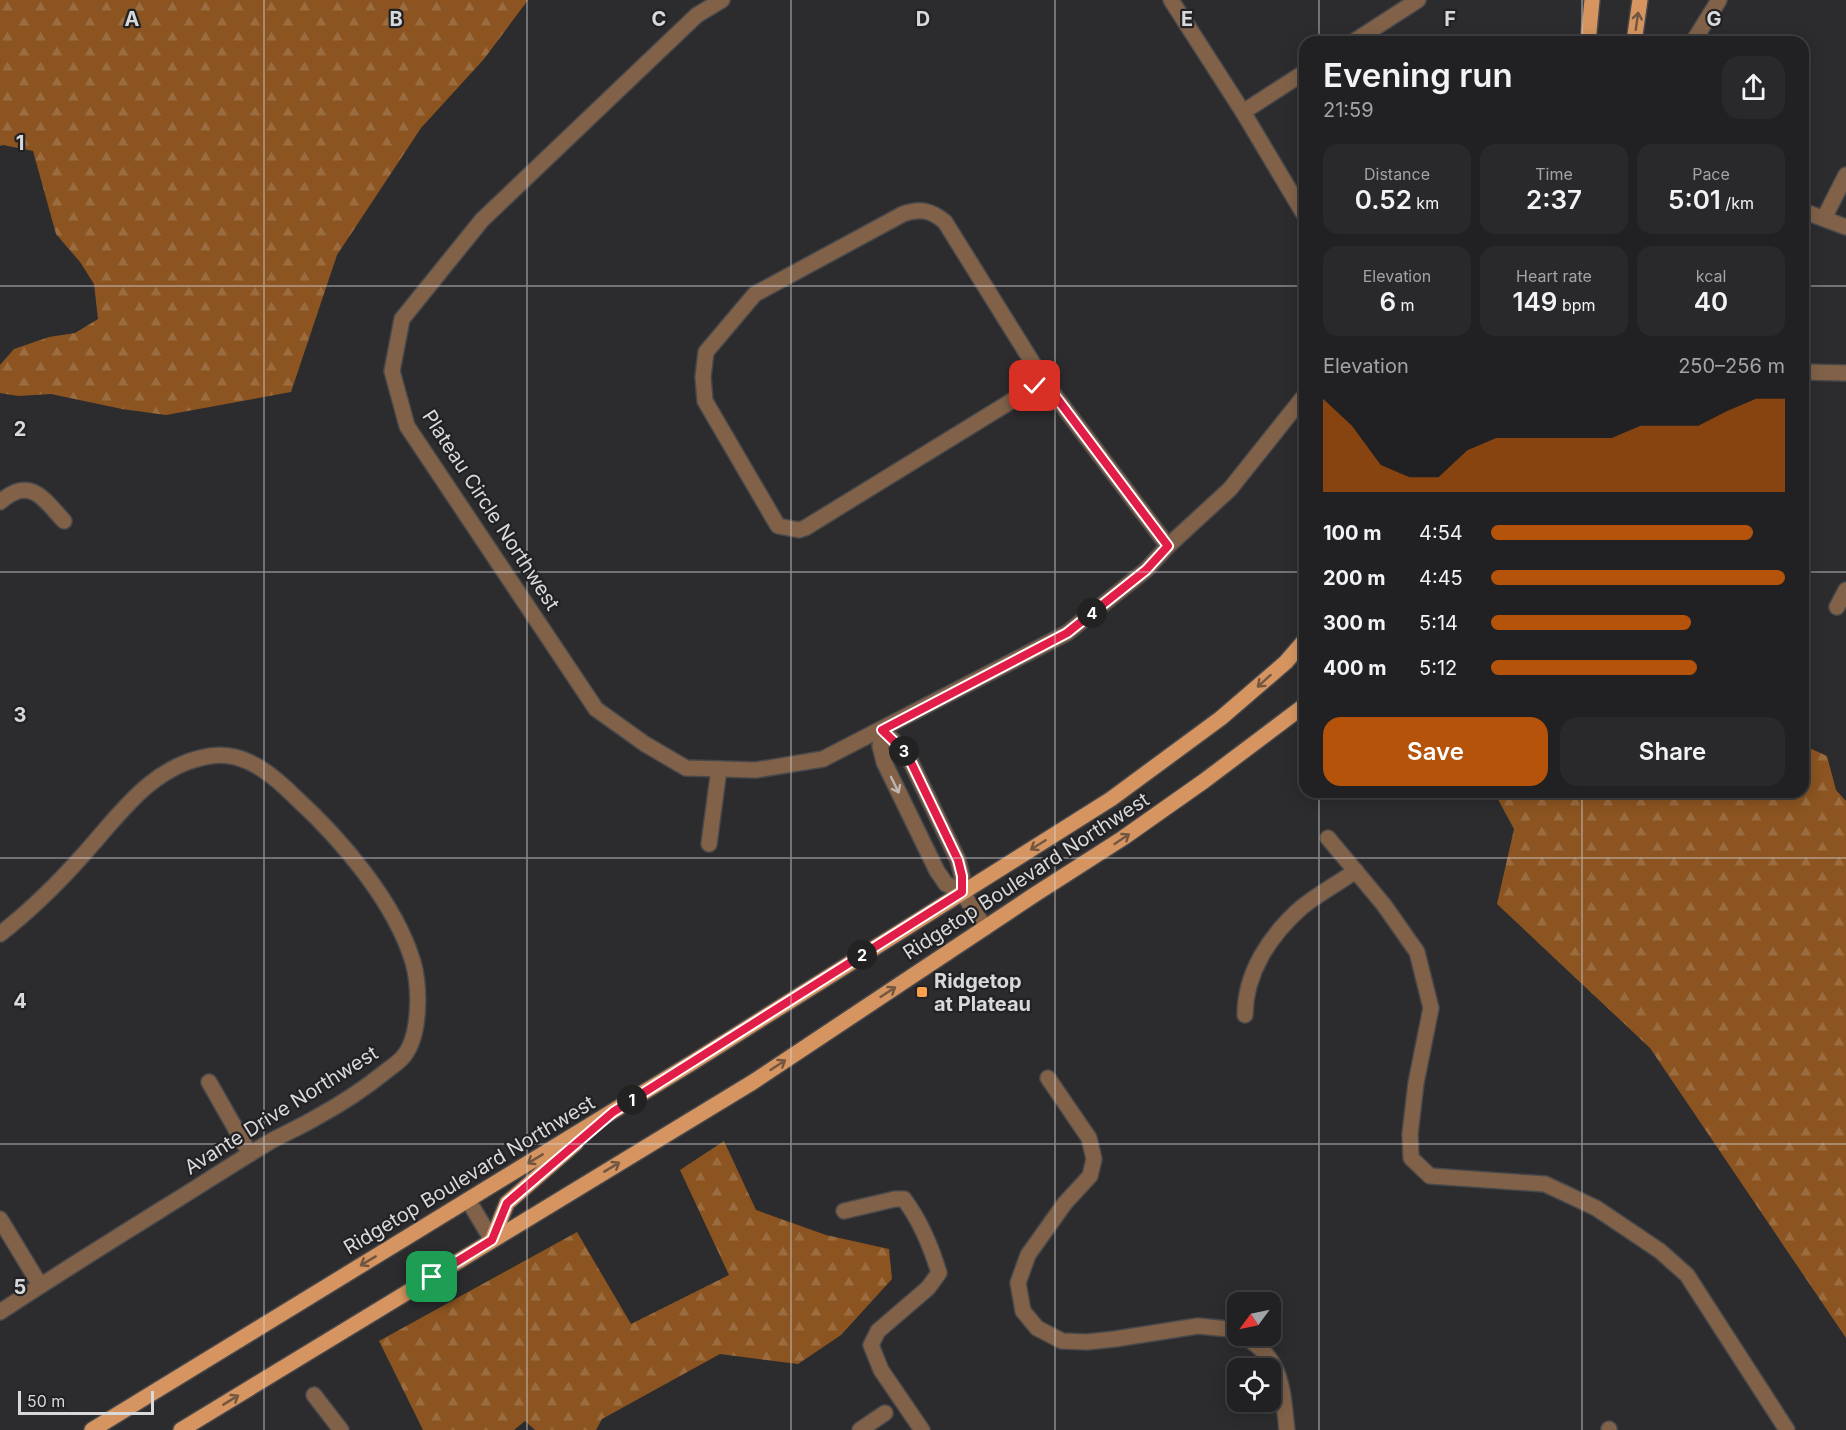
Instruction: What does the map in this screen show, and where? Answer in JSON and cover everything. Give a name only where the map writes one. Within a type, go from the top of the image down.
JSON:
[{"type":"main road","points":[[1589,36],[1592,0]]},
{"type":"main road","points":[[1635,36],[1640,0]]},
{"type":"main road","name":"Ridgetop Boulevard Northwest","points":[[92,1430],[613,1112],[1111,799],[1221,718],[1286,662],[1299,647]]},
{"type":"main road","name":"Ridgetop Boulevard Northwest","points":[[181,1430],[753,1082],[1132,832],[1299,710]]},
{"type":"main road","points":[[492,1240],[507,1203],[613,1112]]},
{"type":"street","name":"Plateau Circle Northwest","points":[[722,0],[697,15],[482,220],[402,319],[392,371],[407,426],[596,709],[645,744],[686,768],[756,770],[823,759],[882,730],[1067,633],[1146,570],[1168,546],[1230,489],[1299,403]]},
{"type":"street","points":[[1171,0],[1243,112],[1299,206]]},
{"type":"street","points":[[1362,36],[1418,0]]},
{"type":"street","points":[[1697,36],[1719,0]]},
{"type":"street","points":[[1243,112],[1299,76]]},
{"type":"street","points":[[1824,218],[1846,175]]},
{"type":"street","points":[[1044,381],[799,530],[778,526],[705,401],[703,377],[706,352],[755,294],[903,214],[920,209],[936,214],[945,222],[1044,381],[1168,546]]},
{"type":"street","points":[[1809,213],[1846,227]]},
{"type":"street","points":[[1809,372],[1846,373]]},
{"type":"street","points":[[0,502],[11,492],[26,489],[43,498],[64,521]]},
{"type":"street","points":[[1837,607],[1846,590]]},
{"type":"street","points":[[882,730],[907,754],[912,764],[958,860],[962,876],[962,892]]},
{"type":"street","points":[[882,730],[880,746],[884,762],[927,852],[946,884],[962,892],[985,928]]},
{"type":"street","name":"Avante Drive Northwest","points":[[0,934],[49,890],[84,854],[124,806],[145,786],[162,774],[189,762],[208,756],[226,755],[249,762],[277,780],[317,817],[350,855],[379,895],[400,932],[413,962],[418,992],[413,1037],[404,1056],[370,1084],[326,1112],[250,1154],[0,1312]]},
{"type":"street","points":[[709,844],[719,769]]},
{"type":"street","points":[[1328,838],[1384,905],[1417,952],[1431,1008],[1415,1093],[1410,1134],[1412,1158],[1430,1176],[1545,1184],[1596,1208],[1660,1251],[1687,1275],[1787,1430]]},
{"type":"street","points":[[1245,1015],[1245,1002],[1252,973],[1264,950],[1284,924],[1303,906],[1356,871]]},
{"type":"street","points":[[1048,1078],[1089,1138],[1094,1159],[1090,1176],[1065,1203],[1028,1255],[1018,1283],[1023,1311],[1037,1328],[1062,1341],[1087,1342],[1115,1339],[1198,1326],[1227,1329]]},
{"type":"street","points":[[209,1082],[250,1154]]},
{"type":"street","points":[[844,1211],[904,1199],[931,1245],[939,1273],[928,1288],[878,1331],[871,1345],[881,1370],[922,1430]]},
{"type":"street","points":[[468,1200],[492,1240]]},
{"type":"street","points":[[0,1219],[40,1285]]},
{"type":"street","points":[[1256,1346],[1268,1354],[1276,1368],[1281,1385],[1287,1430]]},
{"type":"street","points":[[314,1395],[340,1430]]},
{"type":"street","points":[[860,1430],[885,1413]]},
{"type":"green space","points":[[0,0],[528,0],[484,59],[421,128],[337,255],[291,392],[166,415],[122,409],[51,394],[18,396],[0,393],[0,365],[14,349],[49,337],[75,333],[98,319],[94,284],[80,262],[56,234],[33,151],[0,146]]},
{"type":"green space","points":[[1809,748],[1827,756],[1836,790],[1846,801],[1846,1338],[1650,1048],[1497,904],[1514,829],[1497,798],[1809,798]]},
{"type":"green space","points":[[724,1141],[756,1210],[826,1235],[889,1249],[892,1279],[841,1335],[798,1364],[720,1354],[602,1419],[596,1430],[535,1430],[525,1421],[514,1430],[423,1430],[379,1341],[577,1232],[631,1324],[729,1275],[680,1170]]},
{"type":"place","name":"Ridgetop at Plateau","points":[[922,992]]},
{"type":"route","points":[[432,1277],[492,1240],[507,1203],[613,1112],[962,892],[962,876],[958,860],[907,754],[882,730],[1067,633],[1146,570],[1168,546],[1044,381],[1035,386]]}]
